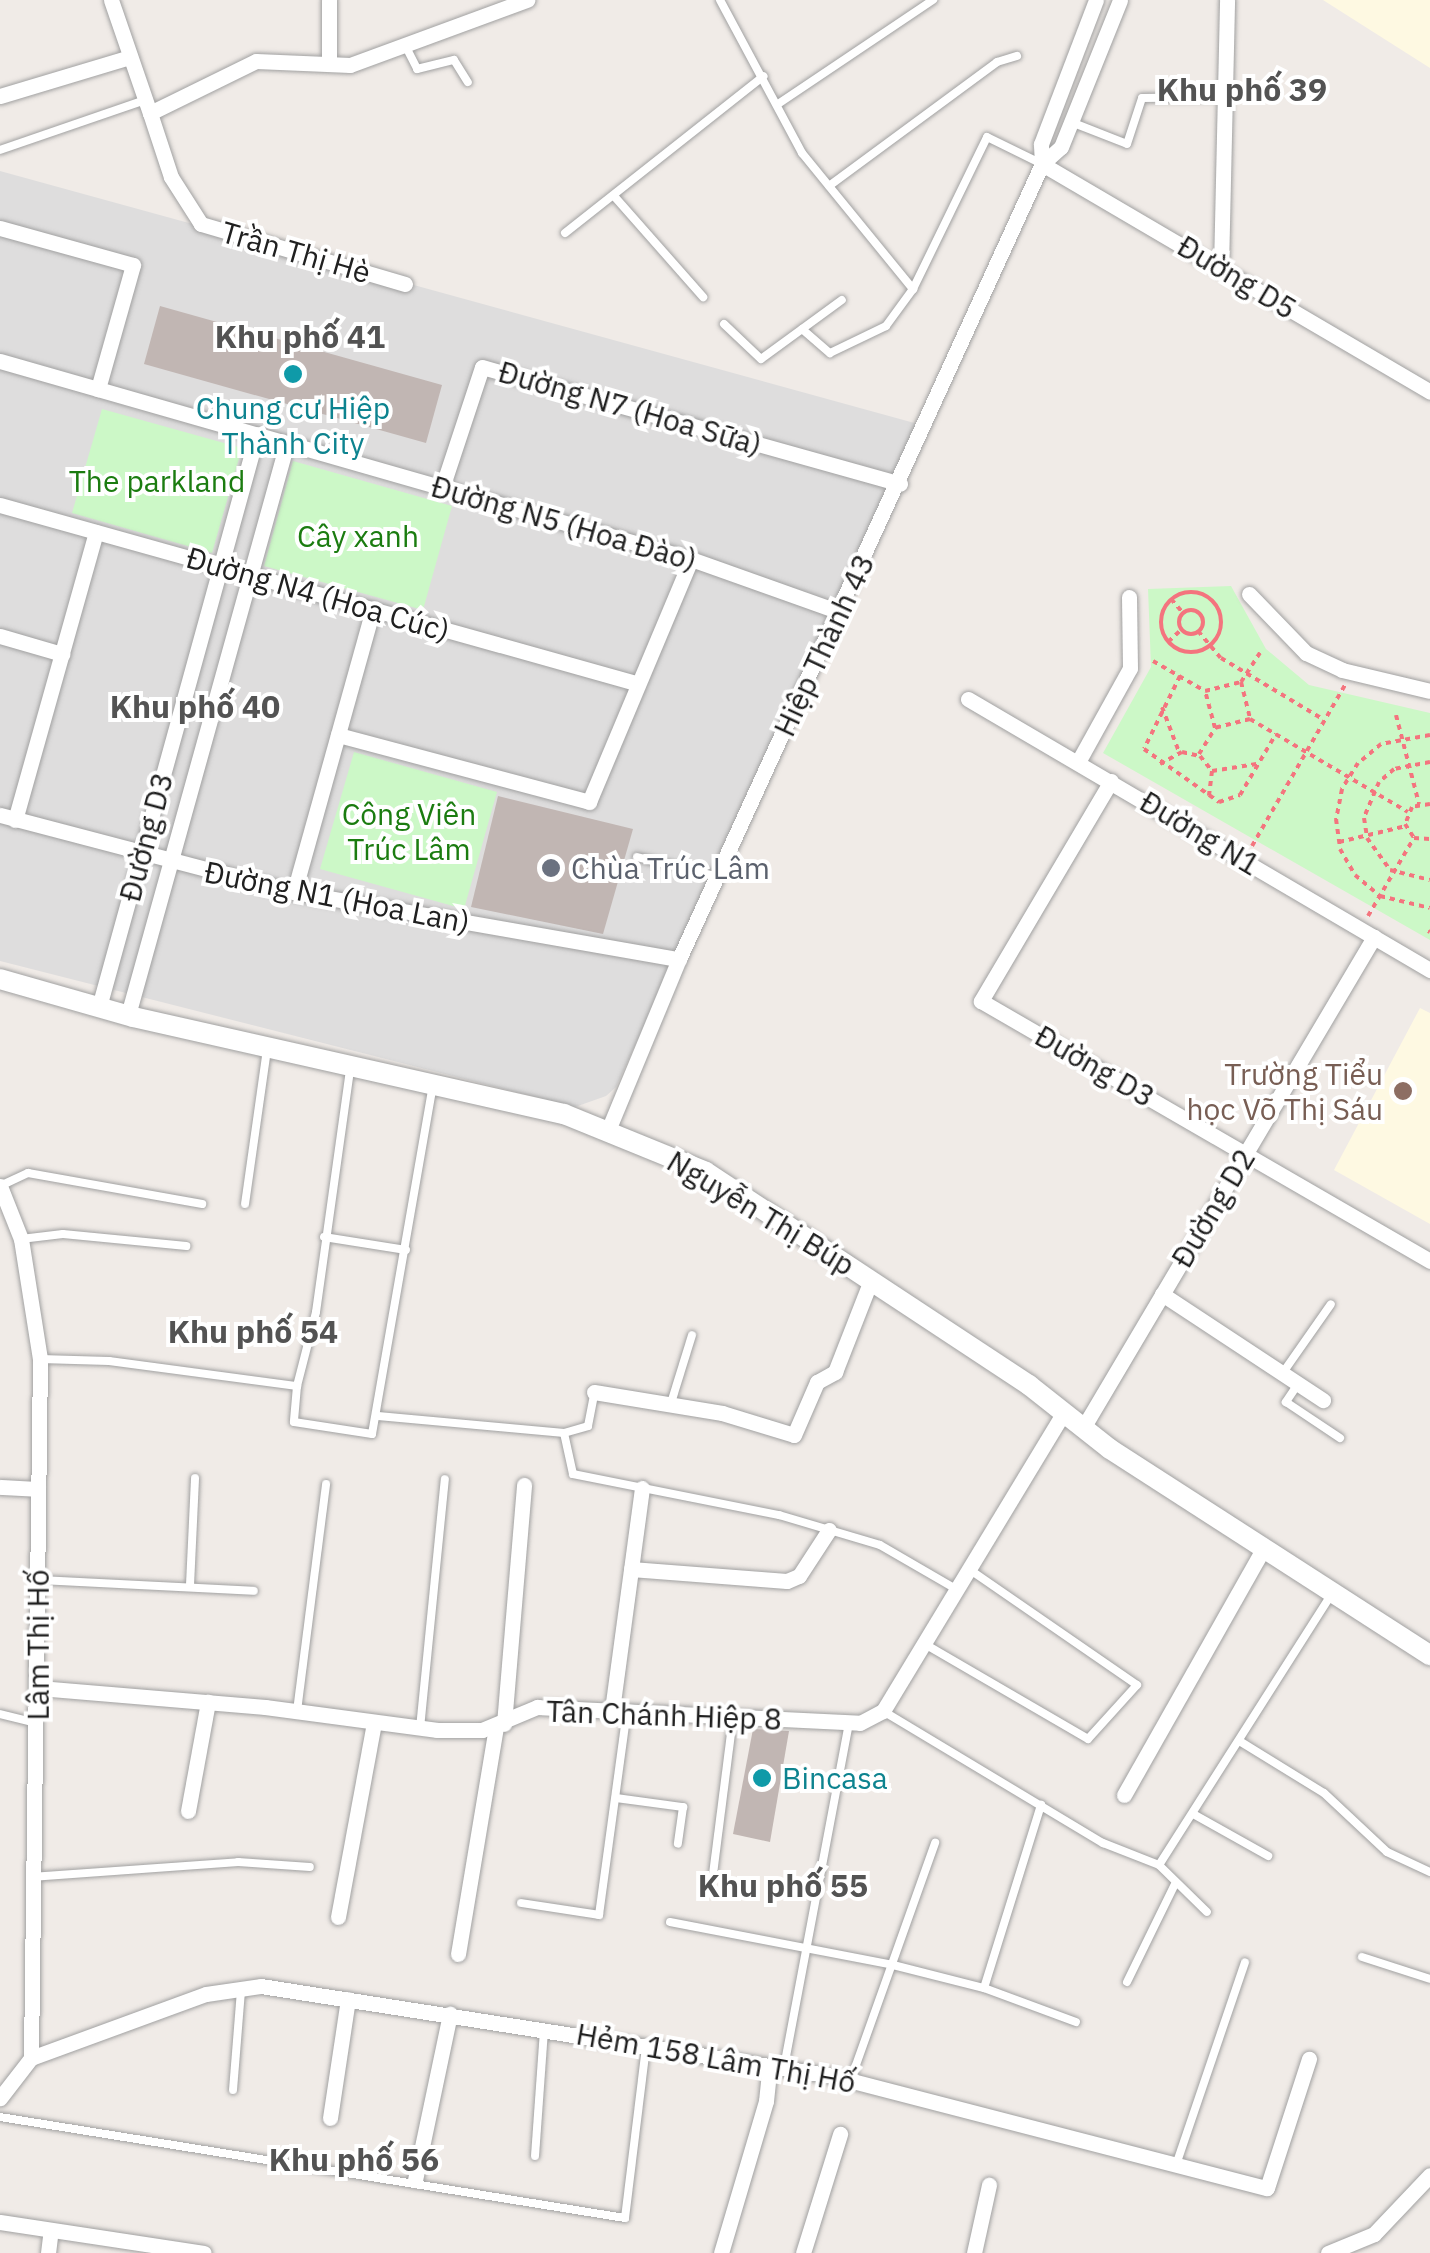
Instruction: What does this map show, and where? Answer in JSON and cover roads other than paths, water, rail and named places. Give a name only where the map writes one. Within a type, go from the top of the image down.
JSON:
[{"type":"street","name":"Trần Thị Hè","points":[[111,0],[170,177],[197,221],[405,284]]},
{"type":"street","points":[[329,0],[329,62]]},
{"type":"street","points":[[147,106],[256,61],[350,65],[528,0]]},
{"type":"street","name":"Hiệp Thành 43","points":[[1042,164],[1041,144],[1096,0]]},
{"type":"street","name":"Hiệp Thành 43","points":[[609,1128],[679,959],[837,611],[900,484],[1042,164],[1061,148],[1120,0]]},
{"type":"street","points":[[1221,268],[1228,0]]},
{"type":"street","points":[[0,96],[130,57]]},
{"type":"street","name":"Đường D5","points":[[1042,164],[1430,392]]},
{"type":"street","points":[[0,228],[132,266],[98,389]]},
{"type":"street","name":"Đường N5 (Hoa Đào)","points":[[0,361],[691,559],[837,611]]},
{"type":"street","name":"Đường N7 (Hoa Sữa)","points":[[442,488],[482,366],[900,484]]},
{"type":"street","name":"Đường D3","points":[[99,1007],[257,434]]},
{"type":"street","name":"Đường D3","points":[[128,1016],[286,443]]},
{"type":"street","name":"Đường N4 (Hoa Cúc)","points":[[0,505],[636,683]]},
{"type":"street","points":[[7,818],[62,654],[96,532]]},
{"type":"street","points":[[338,735],[589,802],[691,559]]},
{"type":"street","points":[[1250,594],[1306,653],[1352,673],[1430,691]]},
{"type":"street","points":[[1078,762],[1130,668],[1129,597]]},
{"type":"street","points":[[294,892],[372,609]]},
{"type":"street","points":[[0,636],[62,654]]},
{"type":"street","name":"Đường N1","points":[[968,698],[1430,970]]},
{"type":"street","name":"Đường D3","points":[[1111,781],[981,1001],[1430,1261]]},
{"type":"street","name":"Đường N1 (Hoa Lan)","points":[[7,818],[168,863],[294,892],[679,959]]},
{"type":"street","name":"Đường D2","points":[[1083,1428],[1246,1152],[1368,933]]},
{"type":"street","name":"Nguyễn Thị Búp","points":[[0,979],[128,1016],[609,1128],[706,1172],[871,1280],[1083,1428],[1430,1655]]},
{"type":"street","name":"Lâm Thị Hố","points":[[0,1186],[21,1238],[40,1359],[40,1688],[31,1877],[31,2058]]},
{"type":"street","points":[[594,1392],[671,1403],[794,1435],[817,1382],[835,1372],[871,1280]]},
{"type":"street","points":[[1162,1294],[1323,1400]]},
{"type":"street","points":[[883,1710],[1064,1412]]},
{"type":"street","points":[[458,1954],[500,1725],[524,1485]]},
{"type":"street","points":[[0,1487],[38,1489]]},
{"type":"street","points":[[620,1710],[642,1488]]},
{"type":"street","points":[[631,1569],[787,1581],[798,1576],[829,1530]]},
{"type":"street","points":[[1124,1795],[1264,1548]]},
{"type":"street","name":"Tân Chánh Hiệp 8","points":[[40,1688],[298,1711],[420,1728],[500,1725],[538,1707],[849,1724],[883,1710]]},
{"type":"street","points":[[188,1811],[208,1702]]},
{"type":"street","points":[[338,1917],[374,1722]]},
{"type":"street","name":"Hẻm 158 Lâm Thị Hố","points":[[31,2058],[241,1987],[544,2028],[851,2080],[1268,2188],[1308,2059]]},
{"type":"street","points":[[330,2118],[348,1999]]},
{"type":"street","points":[[415,2180],[450,2014]]},
{"type":"street","points":[[1,2095],[31,2058]]},
{"type":"street","points":[[722,2253],[777,2066]]},
{"type":"street","points":[[803,2253],[840,2134]]},
{"type":"street","points":[[1328,2253],[1374,2234],[1430,2175]]},
{"type":"street","points":[[974,2253],[989,2185]]},
{"type":"street","points":[[0,2222],[204,2253]]},
{"type":"street","points":[[48,2253],[51,2230]]},
{"type":"street","points":[[1374,2234],[1377,2253]]},
{"type":"lane","points":[[720,0],[764,76],[802,154],[913,289]]},
{"type":"lane","points":[[778,104],[933,0]]},
{"type":"lane","points":[[405,45],[417,69],[454,60],[468,82]]},
{"type":"lane","points":[[829,186],[997,62],[1017,56]]},
{"type":"lane","points":[[566,232],[764,76]]},
{"type":"lane","points":[[1072,122],[1127,144],[1142,98],[1224,97]]},
{"type":"lane","points":[[0,150],[147,106]]},
{"type":"lane","points":[[802,329],[830,353],[886,326],[913,289],[987,138],[1042,164]]},
{"type":"lane","points":[[614,196],[702,296]]},
{"type":"lane","points":[[724,324],[761,359],[842,300]]},
{"type":"lane","points":[[637,857],[719,877]]},
{"type":"lane","points":[[245,1204],[267,1047]]},
{"type":"lane","points":[[350,1066],[316,1312],[297,1386],[294,1422],[372,1434],[433,1084]]},
{"type":"lane","points":[[0,1186],[28,1173],[202,1204]]},
{"type":"lane","points":[[21,1238],[63,1234],[186,1246]]},
{"type":"lane","points":[[324,1237],[406,1250]]},
{"type":"lane","points":[[1282,1374],[1331,1304]]},
{"type":"lane","points":[[671,1403],[692,1335]]},
{"type":"lane","points":[[40,1359],[109,1360],[297,1386]]},
{"type":"lane","points":[[1298,1384],[1286,1402],[1340,1438]]},
{"type":"lane","points":[[378,1416],[564,1433],[588,1426],[594,1392]]},
{"type":"lane","points":[[564,1433],[573,1474],[829,1530],[880,1545],[956,1590]]},
{"type":"lane","points":[[190,1585],[194,1478]]},
{"type":"lane","points":[[420,1728],[444,1480]]},
{"type":"lane","points":[[298,1711],[326,1484]]},
{"type":"lane","points":[[924,1644],[1088,1739],[1136,1685],[969,1570]]},
{"type":"lane","points":[[39,1580],[254,1591]]},
{"type":"lane","points":[[1159,1865],[1196,1815],[1332,1592]]},
{"type":"lane","points":[[520,1903],[600,1915],[616,1798],[620,1710]]},
{"type":"lane","points":[[883,1710],[1103,1843],[1159,1865],[1207,1912]]},
{"type":"lane","points":[[0,1714],[38,1723]]},
{"type":"lane","points":[[714,1874],[733,1718]]},
{"type":"lane","points":[[777,2066],[807,1946],[849,1724]]},
{"type":"lane","points":[[1241,1742],[1324,1794],[1387,1852],[1430,1872]]},
{"type":"lane","points":[[616,1798],[682,1807],[678,1844]]},
{"type":"lane","points":[[984,1988],[1041,1806]]},
{"type":"lane","points":[[1196,1815],[1268,1856]]},
{"type":"lane","points":[[851,2080],[935,1843]]},
{"type":"lane","points":[[31,1877],[238,1862],[310,1866]]},
{"type":"lane","points":[[1127,1982],[1176,1882]]},
{"type":"lane","points":[[670,1922],[892,1965],[984,1988],[1076,2022]]},
{"type":"lane","points":[[1362,1957],[1430,1979]]},
{"type":"lane","points":[[1176,2165],[1245,1962]]},
{"type":"lane","points":[[232,2090],[241,1987]]},
{"type":"lane","points":[[535,2156],[544,2028]]},
{"type":"lane","points":[[0,2118],[415,2180],[625,2218],[646,2046]]},
{"type":"place","name":"Chung cư Hiệp Thành City","points":[[293,374]]},
{"type":"place","name":"Chùa Trúc Lâm","points":[[551,868]]},
{"type":"place","name":"Trường Tiểu học Võ Thị Sáu","points":[[1403,1091]]},
{"type":"place","name":"Bincasa","points":[[762,1778]]},
{"type":"district","name":"Khu phố 39","points":[[1242,89]]},
{"type":"district","name":"Khu phố 41","points":[[300,336]]},
{"type":"district","name":"Khu phố 40","points":[[195,706]]},
{"type":"district","name":"Khu phố 54","points":[[253,1331]]},
{"type":"district","name":"Khu phố 55","points":[[783,1885]]},
{"type":"district","name":"Khu phố 56","points":[[354,2159]]},
{"type":"park label","name":"The parkland","points":[[157,481]]},
{"type":"park label","name":"Cây xanh","points":[[358,536]]},
{"type":"park label","name":"Công Viên Trúc Lâm","points":[[409,831]]}]
